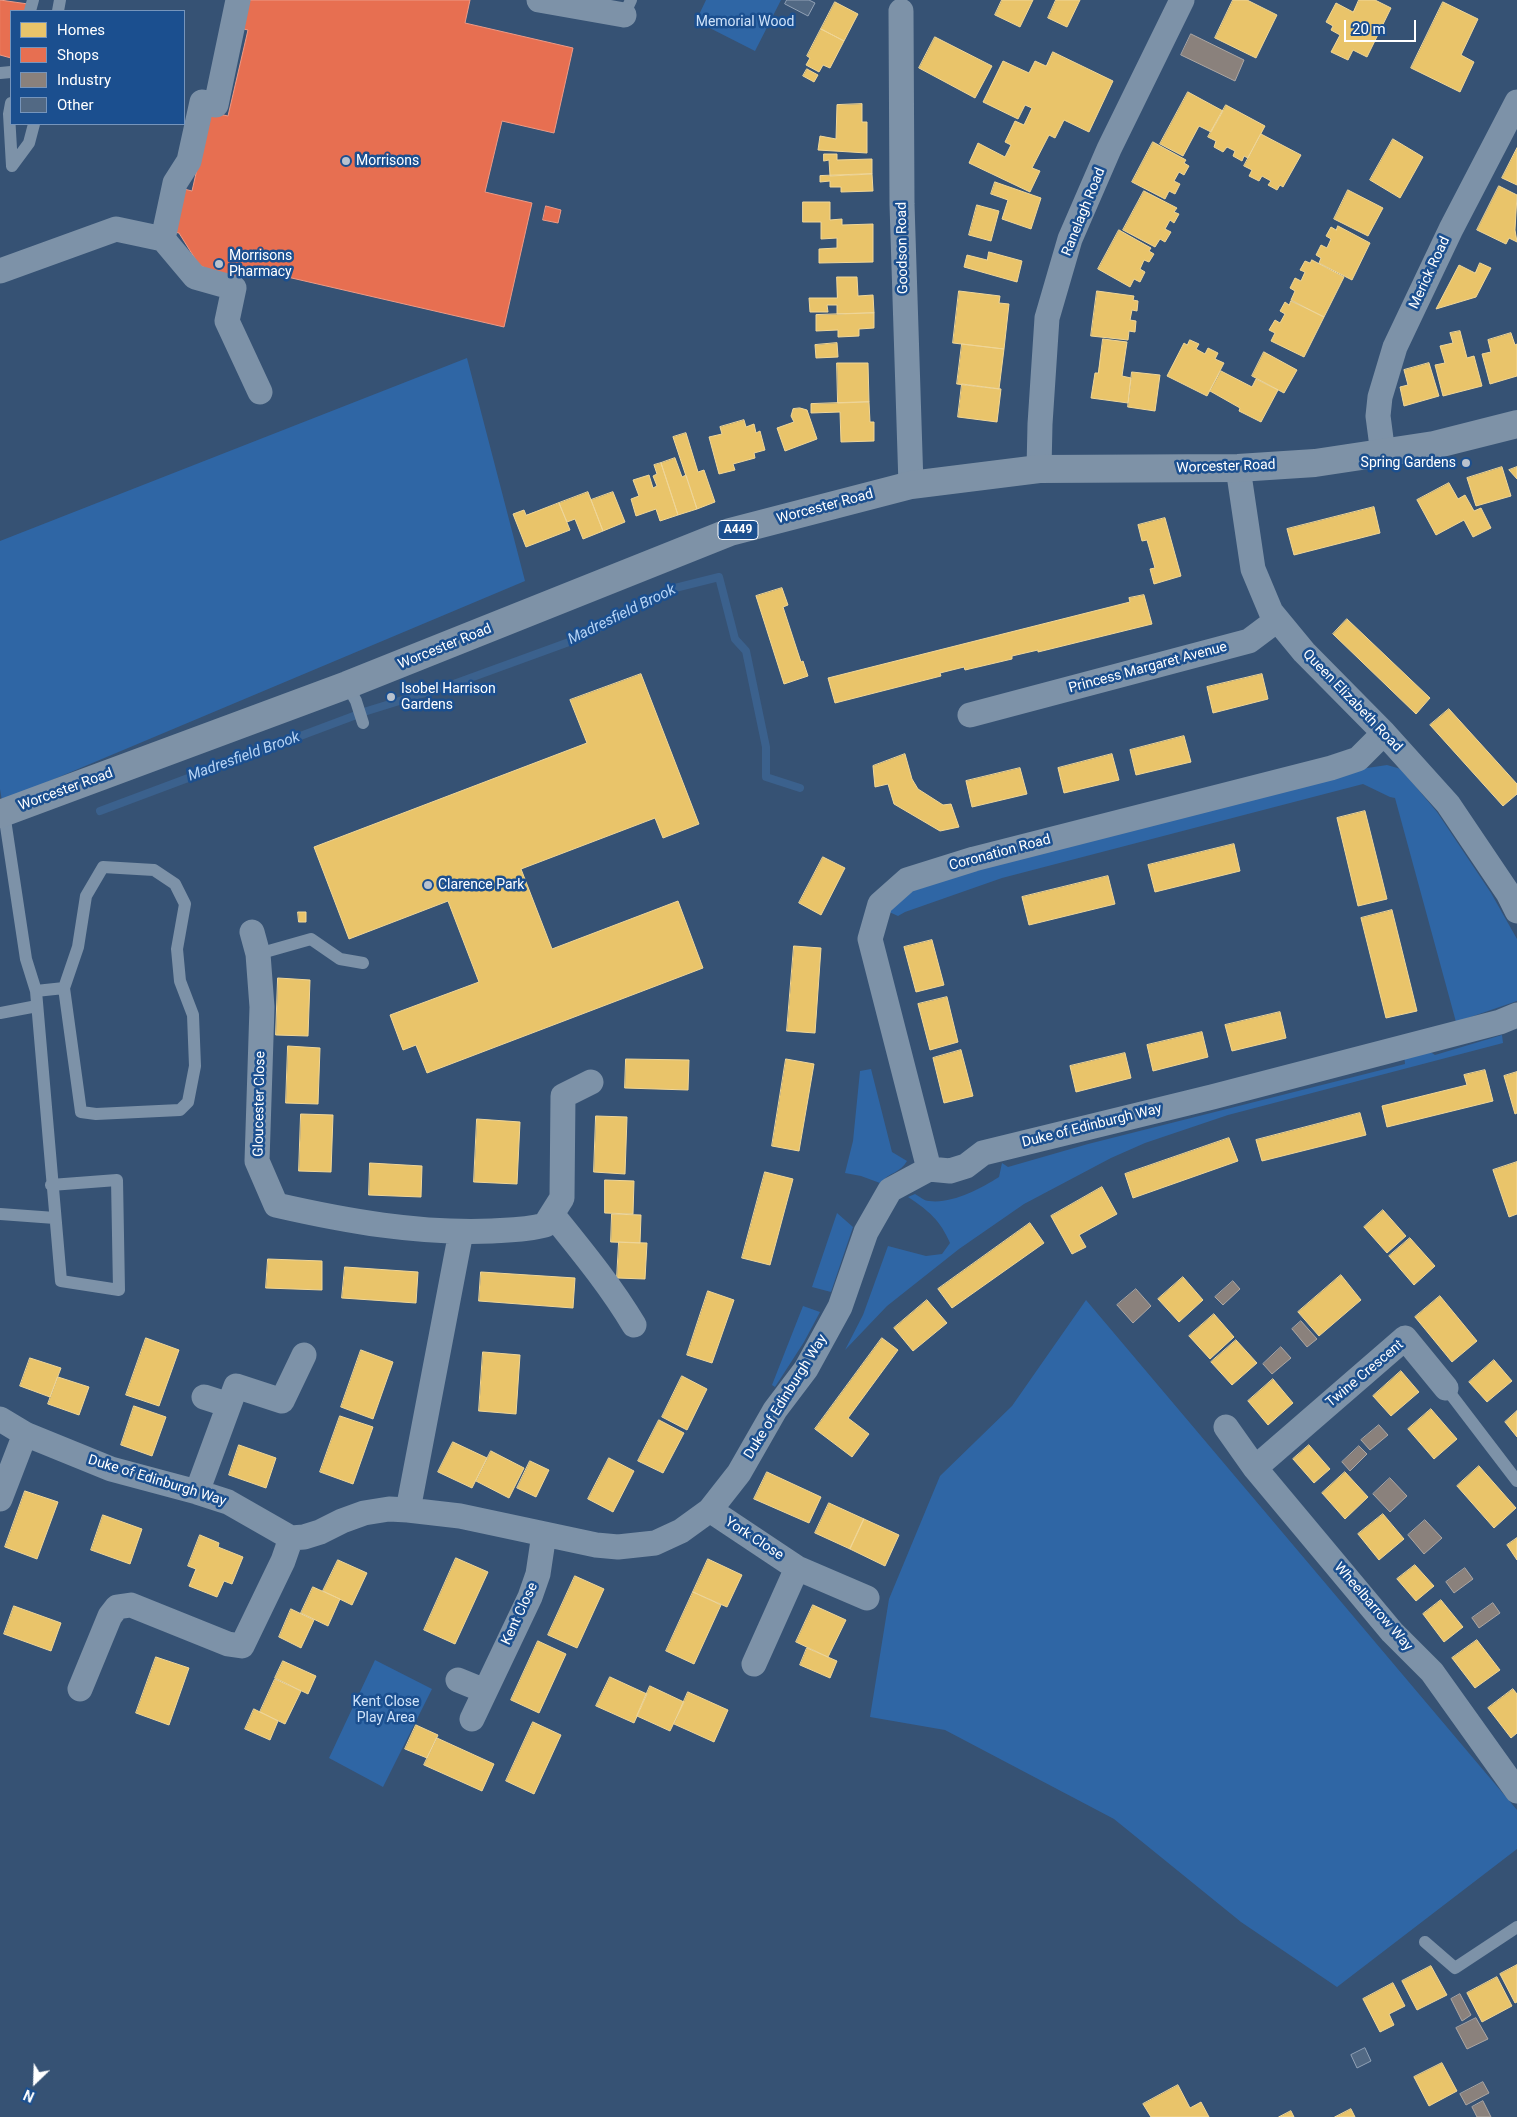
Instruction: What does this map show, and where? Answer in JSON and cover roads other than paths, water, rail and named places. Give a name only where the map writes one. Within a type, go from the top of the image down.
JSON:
[{"type":"highway","name":"Worcester Road","points":[[2,814],[351,693],[730,532],[910,485],[1039,468],[1238,468],[1315,463],[1434,446],[1517,424]]},
{"type":"street","points":[[163,239],[175,183],[189,161],[202,102],[216,105],[238,0]]},
{"type":"street","points":[[539,0],[623,5]]},
{"type":"street","name":"Ranelagh Road","points":[[1039,468],[1047,318],[1070,239],[1109,149],[1182,0]]},
{"type":"street","name":"Goodson Road","points":[[901,11],[902,204],[910,485]]},
{"type":"street","name":"Merick Road","points":[[1383,454],[1378,416],[1380,397],[1396,347],[1451,229],[1517,102]]},
{"type":"street","points":[[0,271],[116,229],[163,239],[194,277],[234,288],[227,321],[260,392]]},
{"type":"street","name":"Queen Elizabeth Road","points":[[1238,468],[1253,569],[1271,612],[1304,652],[1384,734],[1448,804],[1508,893],[1517,912]]},
{"type":"street","name":"Princess Margaret Avenue","points":[[970,715],[1017,714],[1249,641],[1277,620]]},
{"type":"street","name":"Coronation Road","points":[[928,1169],[870,939],[880,904],[907,880],[974,859],[1330,768],[1358,759],[1384,734]]},
{"type":"street","name":"Gloucester Close","points":[[255,943],[262,1007],[257,1161],[276,1205],[347,1221],[461,1232],[529,1229],[545,1225],[562,1198],[563,1096],[591,1082]]},
{"type":"street","name":"Duke of Edinburgh Way","points":[[0,1419],[25,1434],[111,1469],[228,1502],[291,1538],[304,1537],[320,1532],[364,1513],[379,1510],[408,1510],[460,1516],[572,1541],[618,1547],[655,1543],[680,1531],[710,1510],[739,1473],[775,1410],[806,1369],[840,1307],[866,1232],[890,1190],[928,1169],[950,1171],[966,1166],[983,1153],[1221,1095],[1500,1022],[1517,1015]]},
{"type":"street","points":[[552,1214],[620,1300],[634,1325]]},
{"type":"street","points":[[408,1510],[461,1232]]},
{"type":"street","name":"Twine Crescent","points":[[1254,1468],[1405,1338],[1446,1388]]},
{"type":"street","points":[[197,1492],[236,1386],[282,1401],[304,1355]]},
{"type":"street","points":[[204,1397],[229,1405]]},
{"type":"street","name":"Wheelbarrow Way","points":[[1226,1427],[1254,1468],[1392,1632],[1432,1672],[1517,1791]]},
{"type":"street","points":[[0,1499],[25,1434]]},
{"type":"street","name":"York Close","points":[[710,1510],[798,1568],[867,1598]]},
{"type":"street","name":"Kent Close","points":[[472,1719],[530,1597],[538,1574],[544,1534]]},
{"type":"street","points":[[80,1690],[110,1616],[118,1607],[131,1605],[228,1644],[242,1646],[283,1561],[291,1538]]},
{"type":"street","name":"York Close","points":[[754,1664],[798,1568]]},
{"type":"street","points":[[458,1680],[485,1691]]},
{"type":"lane","points":[[8,111],[12,166],[29,143],[34,125]]},
{"type":"lane","points":[[351,693],[363,723]]},
{"type":"lane","points":[[2,814],[26,959],[36,991],[51,1185],[61,1281],[119,1290],[117,1180],[51,1185]]},
{"type":"lane","points":[[103,867],[154,870],[175,884],[185,904],[177,949],[180,981],[193,1016],[194,1066],[188,1102],[180,1110],[96,1114],[81,1112],[64,988],[78,947],[86,896],[103,867]]},
{"type":"lane","points":[[255,943],[311,940],[340,959],[363,963]]},
{"type":"lane","points":[[36,991],[64,988]]},
{"type":"lane","points":[[0,1014],[37,1006]]},
{"type":"lane","points":[[0,1214],[55,1218]]},
{"type":"lane","name":"Twine Crescent","points":[[1446,1388],[1517,1481]]},
{"type":"lane","points":[[1426,1942],[1455,1968],[1517,1926]]},
{"type":"waterway","name":"Madresfield Brook","points":[[100,811],[367,711],[451,685],[580,638],[671,589],[719,577],[735,639],[746,651],[766,747],[766,777],[800,788]]},
{"type":"place","name":"Morrisons","points":[[346,161]]},
{"type":"place","name":"Morrisons Pharmacy","points":[[219,264]]},
{"type":"place","name":"Spring Gardens","points":[[1466,463]]},
{"type":"place","name":"Isobel Harrison Gardens","points":[[391,697]]},
{"type":"place","name":"Clarence Park","points":[[428,885]]},
{"type":"park label","name":"Memorial Wood","points":[[745,22]]},
{"type":"park label","name":"Kent Close Play Area","points":[[386,1710]]}]
